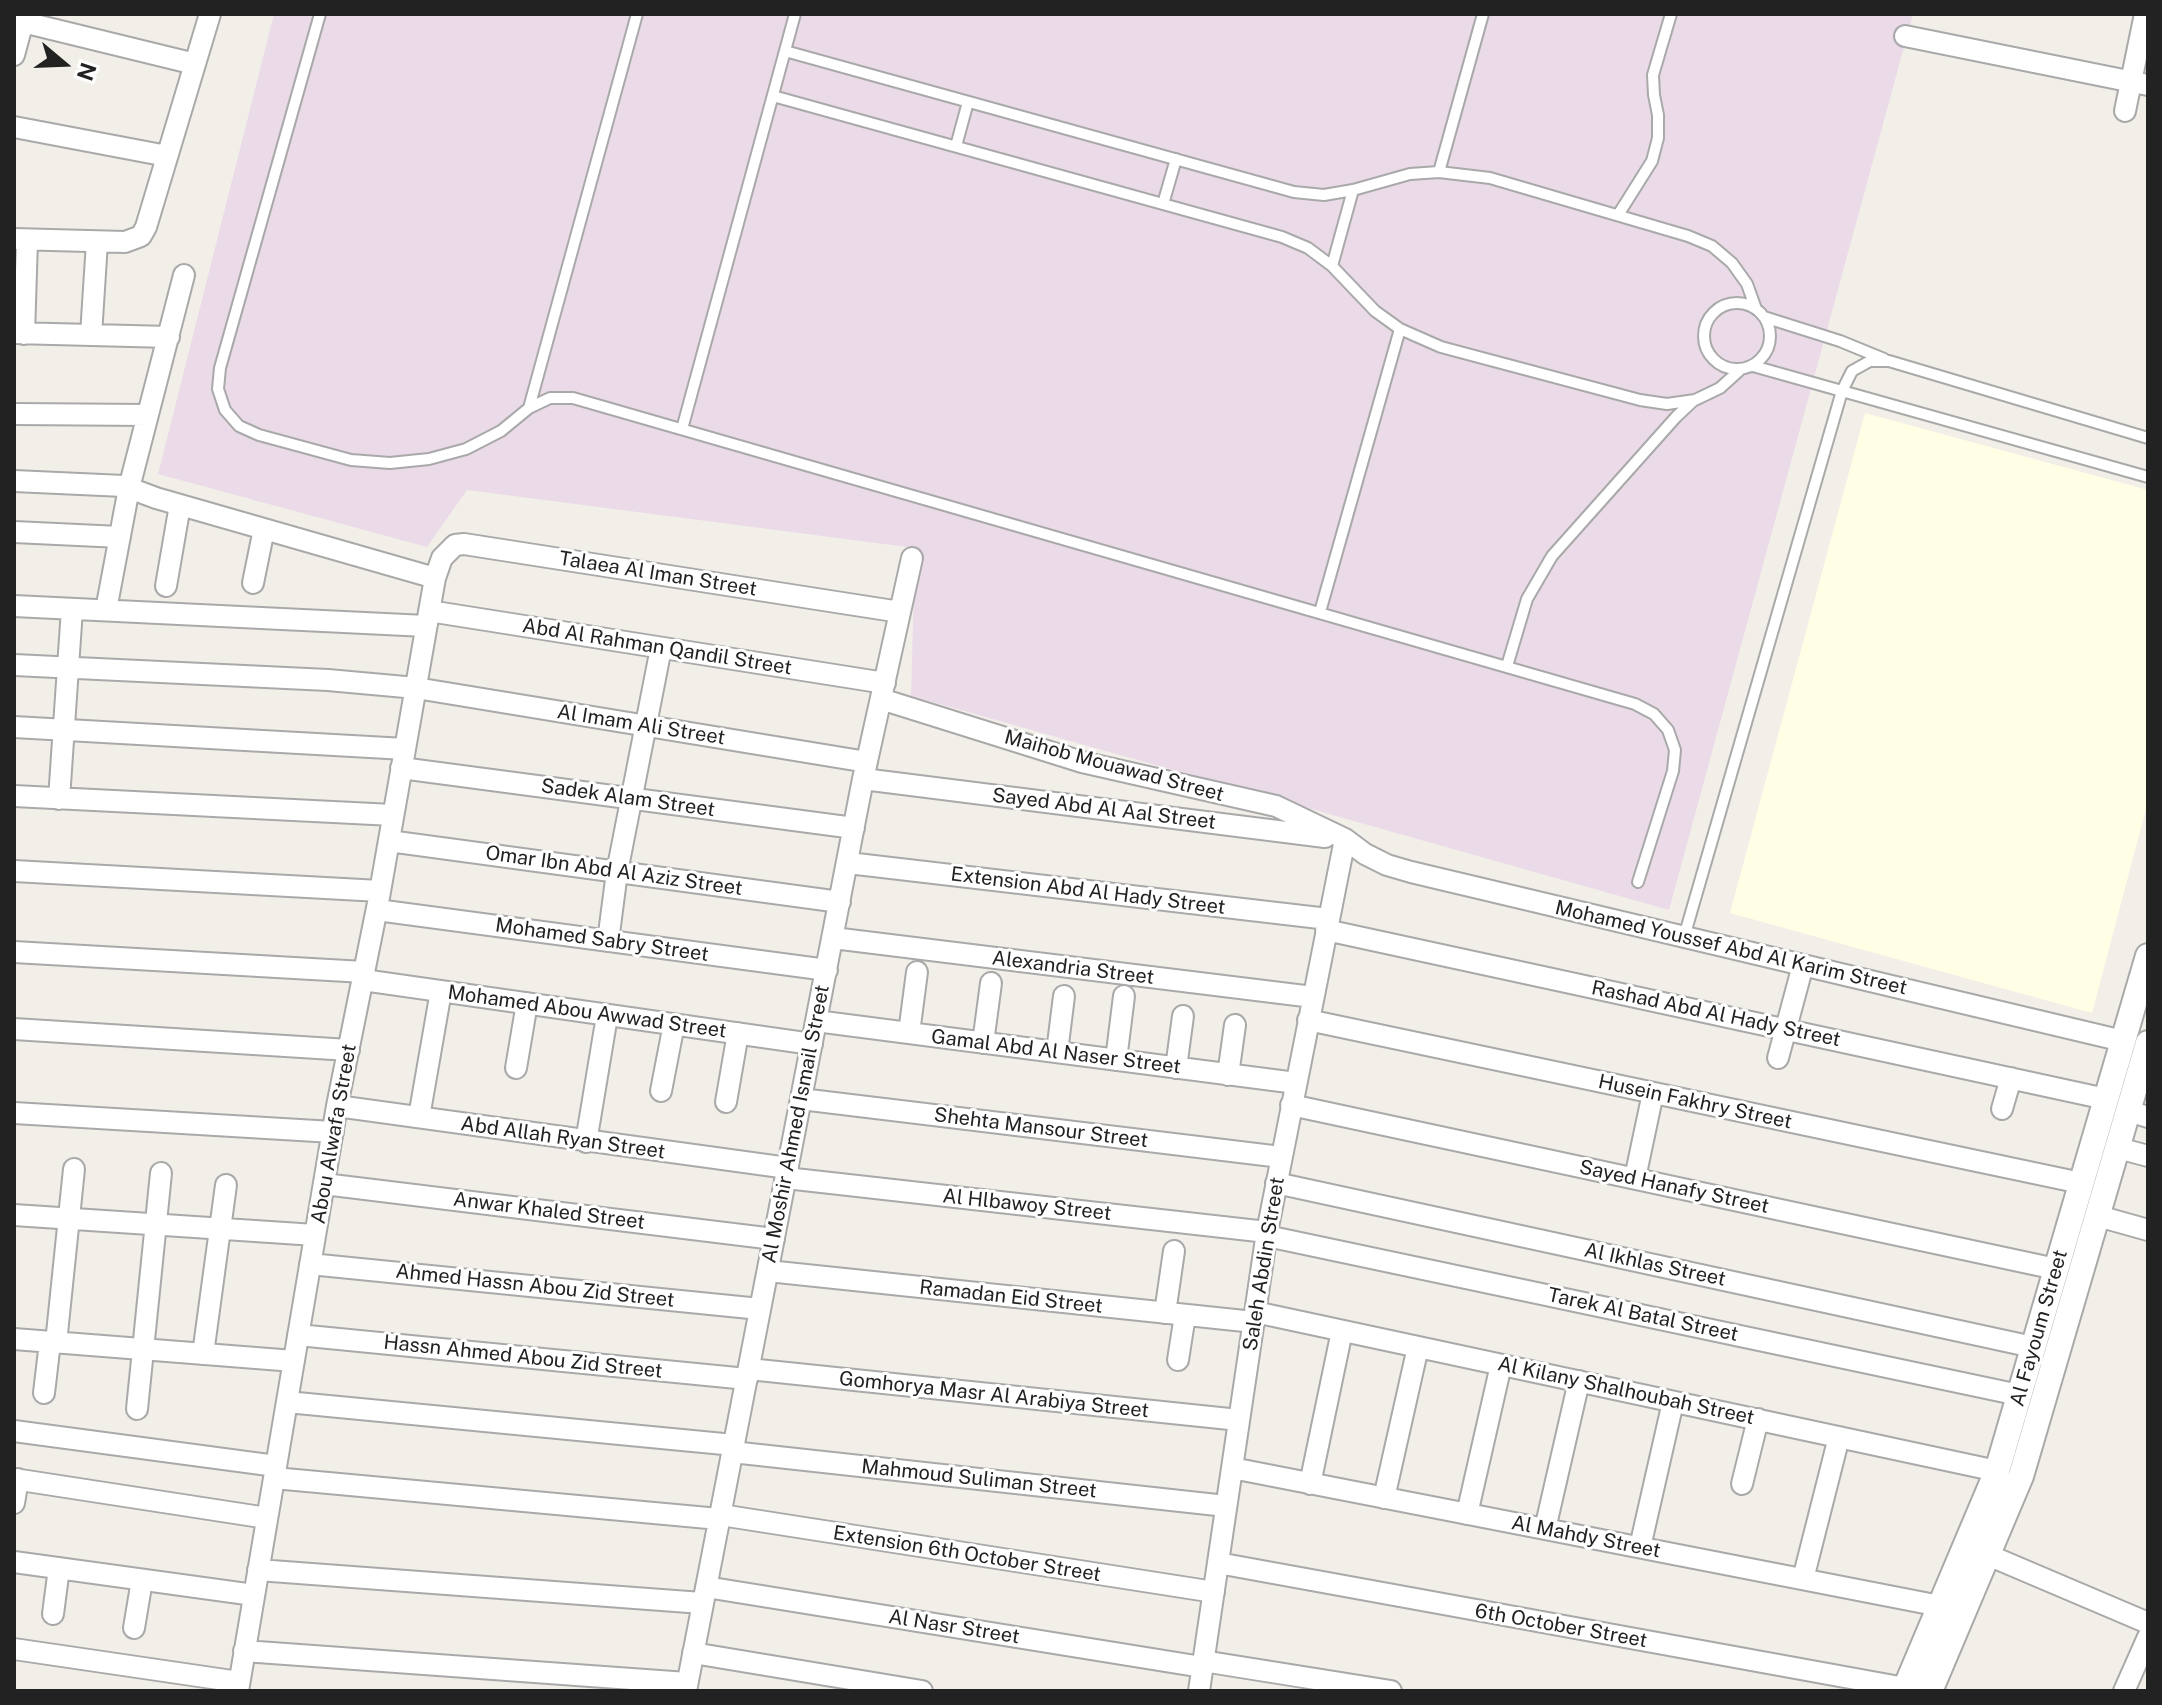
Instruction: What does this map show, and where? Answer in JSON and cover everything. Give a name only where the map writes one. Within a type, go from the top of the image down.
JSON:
[{"type":"street","points":[[169,337],[19,334],[21,239],[125,242],[141,236],[210,14]]},
{"type":"street","points":[[2125,111],[2140,84],[2145,14]]},
{"type":"street","points":[[14,55],[24,18],[195,64]]},
{"type":"street","points":[[1905,36],[2140,84]]},
{"type":"street","points":[[14,127],[167,156]]},
{"type":"street","points":[[91,335],[97,242]]},
{"type":"street","points":[[106,610],[129,488],[184,275]]},
{"type":"street","points":[[14,414],[148,415]]},
{"type":"street","points":[[14,481],[129,488],[435,578]]},
{"type":"street","points":[[166,586],[180,505]]},
{"type":"street","points":[[253,583],[264,529]]},
{"type":"street","points":[[14,532],[120,537]]},
{"type":"street","name":"Talaea Al Iman Street","points":[[435,578],[448,550],[464,544],[900,612]]},
{"type":"street","name":"Al Moshir Ahmed Ismail Street","points":[[687,1687],[865,771],[912,558]]},
{"type":"street","name":"Abou Alwafa Street","points":[[238,1686],[337,1106],[378,901],[435,578]]},
{"type":"street","name":"Abd Al Rahman Qandil Street","points":[[14,606],[428,619],[661,648],[883,691]]},
{"type":"street","points":[[59,799],[72,609]]},
{"type":"street","points":[[608,941],[617,872],[661,648]]},
{"type":"street","name":"Al Imam Ali Street","points":[[14,665],[328,680],[416,688],[645,726],[865,771]]},
{"type":"street","name":"Maihob Mouawad Street","points":[[883,691],[1082,762],[1276,806],[1345,839]]},
{"type":"street","name":"Sadek Alam Street","points":[[14,727],[403,758],[632,799],[854,828]]},
{"type":"street","name":"Sayed Abd Al Aal Street","points":[[865,771],[1345,839]]},
{"type":"street","points":[[14,796],[393,815]]},
{"type":"street","name":"Mohamed Youssef Abd Al Karim Street","points":[[1345,839],[1387,865],[2123,1041]]},
{"type":"street","name":"Saleh Abdin Street","points":[[1199,1691],[1267,1234],[1345,839]]},
{"type":"street","name":"Omar Ibn Abd Al Aziz Street","points":[[389,841],[840,902]]},
{"type":"street","name":"Extension Abd Al Hady Street","points":[[848,863],[1327,924]]},
{"type":"street","name":"Mohamed Sabry Street","points":[[14,871],[378,901],[608,941],[827,970]]},
{"type":"street","name":"Rashad Abd Al Hady Street","points":[[1327,924],[2106,1099]]},
{"type":"street","name":"Alexandria Street","points":[[833,938],[1313,997]]},
{"type":"street","name":"Mohamed Abou Awwad Street","points":[[14,952],[364,976],[441,991],[812,1044]]},
{"type":"street","name":"Al Fayoum Street","points":[[1904,1690],[1997,1471],[2148,956]]},
{"type":"street","points":[[1778,1058],[1803,965]]},
{"type":"street","points":[[909,1033],[917,972]]},
{"type":"street","points":[[983,1043],[991,983]]},
{"type":"street","points":[[419,1117],[441,991]]},
{"type":"street","points":[[1057,1052],[1064,996]]},
{"type":"street","points":[[1116,1060],[1124,996]]},
{"type":"street","points":[[516,1068],[527,1003]]},
{"type":"street","points":[[586,1142],[607,1016]]},
{"type":"street","points":[[1176,1068],[1183,1016]]},
{"type":"street","name":"Husein Fakhry Street","points":[[1308,1020],[2081,1183]]},
{"type":"street","name":"Gamal Abd Al Naser Street","points":[[816,1021],[1296,1083]]},
{"type":"street","points":[[661,1091],[674,1024]]},
{"type":"street","points":[[1228,1075],[1235,1025]]},
{"type":"street","points":[[14,1029],[349,1050]]},
{"type":"street","points":[[726,1102],[738,1033]]},
{"type":"street","name":"Al Fayoum Street","points":[[1930,1691],[2021,1476],[2118,1148],[2138,1114],[2148,1043]]},
{"type":"street","points":[[2002,1109],[2011,1078]]},
{"type":"street","points":[[1635,1178],[1653,1093]]},
{"type":"street","name":"Shehta Mansour Street","points":[[801,1099],[1281,1157]]},
{"type":"street","name":"Sayed Hanafy Street","points":[[1291,1105],[2056,1269]]},
{"type":"street","name":"Abd Allah Ryan Street","points":[[337,1106],[787,1173]]},
{"type":"street","points":[[14,1113],[333,1132]]},
{"type":"street","points":[[2118,1148],[2148,1156]]},
{"type":"street","points":[[44,1393],[74,1169]]},
{"type":"street","points":[[137,1409],[161,1173]]},
{"type":"street","name":"Al Hlbawoy Street","points":[[787,1173],[1267,1234]]},
{"type":"street","name":"Al Ikhlas Street","points":[[1276,1183],[2033,1347]]},
{"type":"street","name":"Anwar Khaled Street","points":[[324,1184],[774,1239]]},
{"type":"street","points":[[203,1354],[226,1185]]},
{"type":"street","points":[[14,1215],[315,1235]]},
{"type":"street","points":[[2098,1216],[2148,1230]]},
{"type":"street","name":"Tarek Al Batal Street","points":[[1267,1234],[2019,1395]]},
{"type":"street","points":[[1174,1251],[1178,1360]]},
{"type":"street","name":"Ahmed Hassn Abou Zid Street","points":[[310,1264],[760,1309]]},
{"type":"street","name":"Ramadan Eid Street","points":[[768,1271],[1175,1314],[1254,1317]]},
{"type":"street","name":"Al Kilany Shalhoubah Street","points":[[1254,1317],[1342,1331],[1997,1471]]},
{"type":"street","points":[[1310,1484],[1342,1331]]},
{"type":"street","name":"Hassn Ahmed Abou Zid Street","points":[[298,1335],[748,1374]]},
{"type":"street","points":[[14,1339],[294,1361]]},
{"type":"street","points":[[1384,1498],[1418,1347]]},
{"type":"street","points":[[1467,1514],[1501,1365]]},
{"type":"street","name":"Gomhorya Masr Al Arabiya Street","points":[[748,1374],[1239,1420]]},
{"type":"street","points":[[1545,1529],[1579,1381]]},
{"type":"street","name":"Mahmoud Suliman Street","points":[[287,1402],[1226,1506]]},
{"type":"street","points":[[1640,1547],[1673,1402]]},
{"type":"street","points":[[1742,1484],[1758,1419]]},
{"type":"street","name":"Extension 6th October Street","points":[[14,1431],[275,1472],[720,1517],[1214,1592]]},
{"type":"street","points":[[1803,1579],[1839,1437]]},
{"type":"street","name":"Al Mahdy Street","points":[[1232,1468],[1940,1606]]},
{"type":"street","points":[[14,1503],[16,1479],[267,1518]]},
{"type":"street","points":[[1988,1555],[2148,1623]]},
{"type":"street","points":[[14,1562],[254,1595]]},
{"type":"street","name":"6th October Street","points":[[1218,1563],[1904,1690]]},
{"type":"street","points":[[53,1614],[59,1568]]},
{"type":"street","name":"Al Nasr Street","points":[[258,1570],[704,1595],[1391,1691]]},
{"type":"street","points":[[134,1628],[142,1580]]},
{"type":"street","points":[[2124,1691],[2148,1637]]},
{"type":"street","points":[[14,1649],[238,1686]]},
{"type":"street","points":[[244,1651],[687,1687]]},
{"type":"street","points":[[693,1653],[922,1691]]},
{"type":"lane","points":[[320,14],[220,368],[218,389],[225,410],[239,426],[259,435],[351,460],[390,463],[429,459],[466,449],[501,431],[529,408],[550,398],[573,398],[1635,704],[1654,714],[1668,730],[1675,750],[1673,771],[1638,882]]},
{"type":"lane","points":[[529,408],[637,14]]},
{"type":"lane","points":[[682,429],[795,14]]},
{"type":"lane","points":[[1439,172],[1483,14]]},
{"type":"lane","points":[[1618,215],[1652,161],[1658,138],[1653,75],[1671,14]]},
{"type":"lane","points":[[785,51],[1294,192],[1324,195],[1410,174],[1439,172],[1490,178],[1688,236],[1712,246],[1732,263],[1747,284],[1760,313],[1770,330],[1770,344],[1763,357],[1753,366],[1730,369],[1711,356],[1704,335],[1713,313],[1734,303],[1745,304],[1760,313],[1889,361],[2148,438]]},
{"type":"lane","points":[[773,96],[1282,237],[1308,248],[1332,266],[1375,311],[1400,329],[1441,347],[1640,400],[1667,404],[1695,400]]},
{"type":"lane","points":[[956,146],[968,102]]},
{"type":"lane","points":[[1163,204],[1176,159]]},
{"type":"lane","points":[[1332,266],[1353,190]]},
{"type":"lane","points":[[1320,612],[1400,329]]},
{"type":"lane","points":[[1684,937],[1842,391],[1852,371],[1870,361],[1889,361]]},
{"type":"lane","points":[[1753,366],[2148,477]]},
{"type":"lane","points":[[1507,666],[1527,599],[1552,556],[1667,426],[1695,400],[1720,388],[1741,369]]},
{"type":"shaded area","points":[[274,14],[1913,14],[1669,910],[911,696],[915,548],[467,490],[427,547],[158,474]]},
{"type":"shaded area","points":[[1865,413],[2148,490],[2148,801],[2092,1013],[1730,913]]}]
